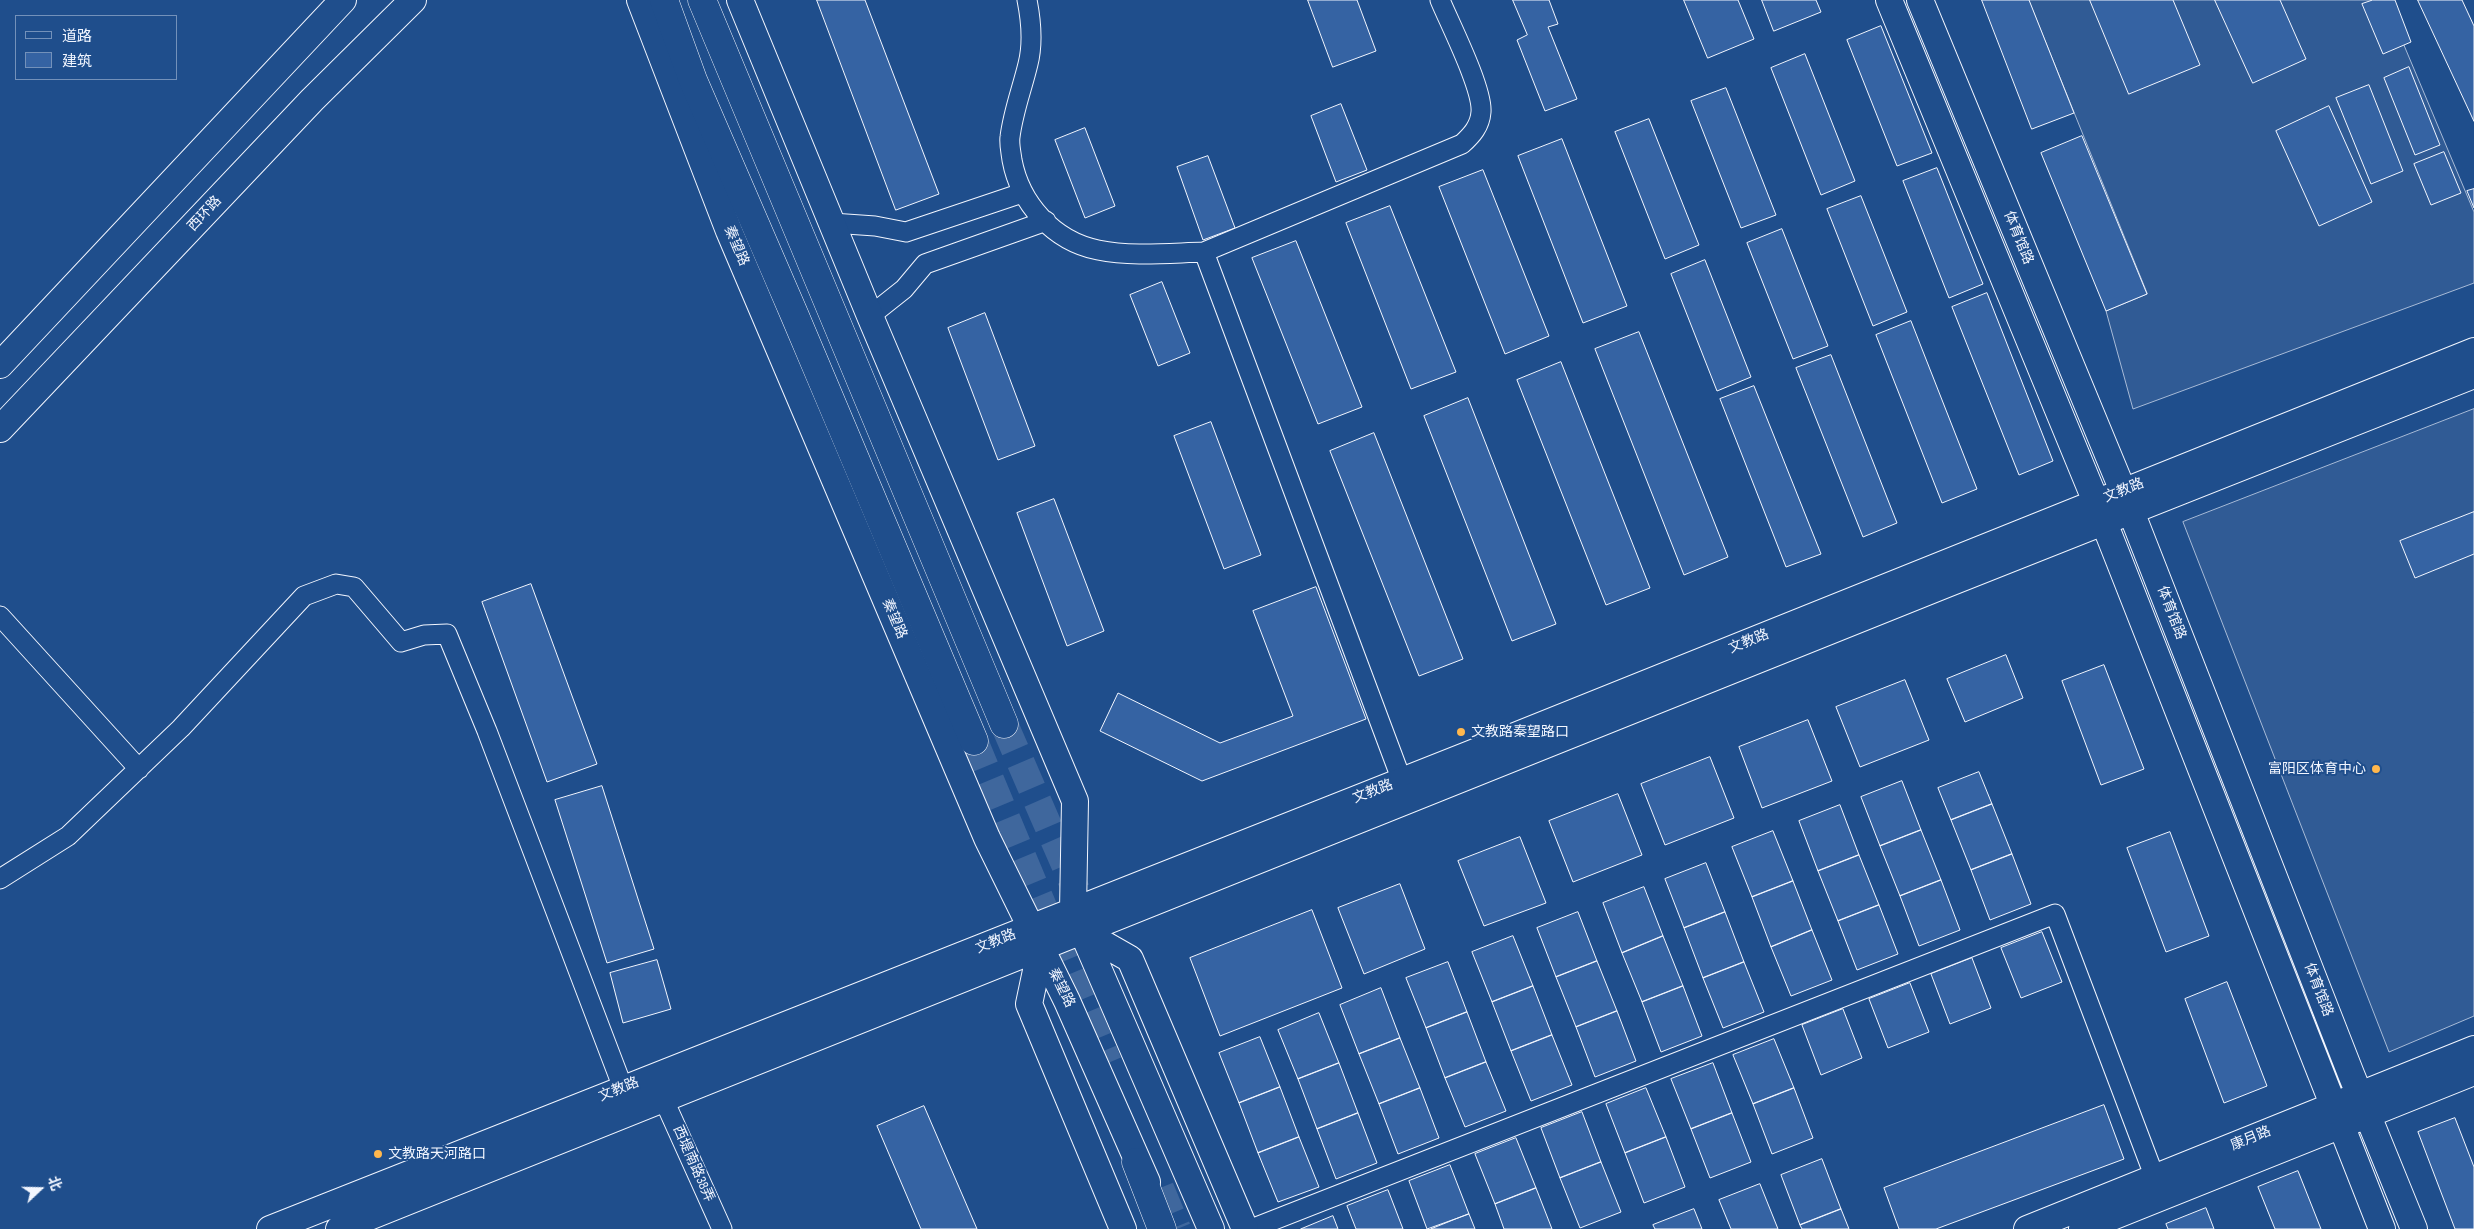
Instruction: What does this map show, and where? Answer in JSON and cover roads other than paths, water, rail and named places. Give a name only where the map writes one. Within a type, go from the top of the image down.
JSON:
[{"type":"main road","points":[[0,365],[343,0]]},
{"type":"main road","name":"西环路","points":[[0,429],[312,100],[413,0]]},
{"type":"main road","name":"秦望路","points":[[640,0],[733,240],[987,838],[1068,1001],[1136,1162],[1170,1229]]},
{"type":"main road","name":"秦望路","points":[[664,0],[693,80],[795,316],[974,742]]},
{"type":"main road","points":[[702,0],[1004,724]]},
{"type":"main road","points":[[740,0],[870,316],[1075,801],[1077,921],[1211,1229]]},
{"type":"main road","name":"体育馆路","points":[[1889,0],[2100,512],[2382,1229]]},
{"type":"main road","name":"体育馆路","points":[[1920,0],[2127,501],[2363,1105],[2414,1229]]},
{"type":"main road","name":"文教路","points":[[270,1229],[623,1088],[1077,921],[2127,501],[2474,351]]},
{"type":"main road","name":"文教路","points":[[2127,501],[2474,376]]},
{"type":"main road","name":"文教路","points":[[1077,921],[1402,781],[2100,512]]},
{"type":"main road","points":[[1077,921],[1130,959],[1245,1229]]},
{"type":"main road","points":[[1036,937],[1029,1004],[1123,1229]]},
{"type":"main road","name":"文教路","points":[[339,1229],[663,1098],[1036,937]]},
{"type":"main road","name":"康月路","points":[[2082,1229],[2363,1105],[2474,1049]]},
{"type":"main road","name":"康月路","points":[[2363,1105],[2474,1072]]},
{"type":"main road","name":"康月路","points":[[2027,1229],[2155,1178],[2336,1116]]},
{"type":"main road","points":[[1136,1162],[1162,1229]]},
{"type":"street","points":[[1027,0],[1031,20],[1028,62],[1016,102],[1009,140],[1015,177],[1022,193],[1034,210],[1062,236],[1097,250],[1157,254],[1204,252],[1462,144],[1478,125],[1481,101],[1440,0]]},
{"type":"street","points":[[832,223],[875,226],[906,232],[1022,193]]},
{"type":"street","points":[[870,316],[904,289],[924,264],[1046,221]]},
{"type":"street","points":[[1204,252],[1402,781]]},
{"type":"street","points":[[0,879],[68,836],[181,728],[304,596],[336,584],[354,587],[401,642],[424,635],[447,634],[623,1088]]},
{"type":"street","points":[[0,616],[139,768]]},
{"type":"street","points":[[1252,1229],[2055,914],[2155,1178]]},
{"type":"street","name":"西堤南路38弄","points":[[663,1098],[722,1229]]},
{"type":"tunnel","points":[[1004,724],[1076,890]]},
{"type":"tunnel","points":[[974,741],[1108,1063]]},
{"type":"tunnel","points":[[1160,1188],[1177,1229]]},
{"type":"place","name":"文教路秦望路口","points":[[1461,732]]},
{"type":"place","name":"富阳区体育中心","points":[[2376,769]]},
{"type":"place","name":"文教路天河路口","points":[[378,1154]]}]
